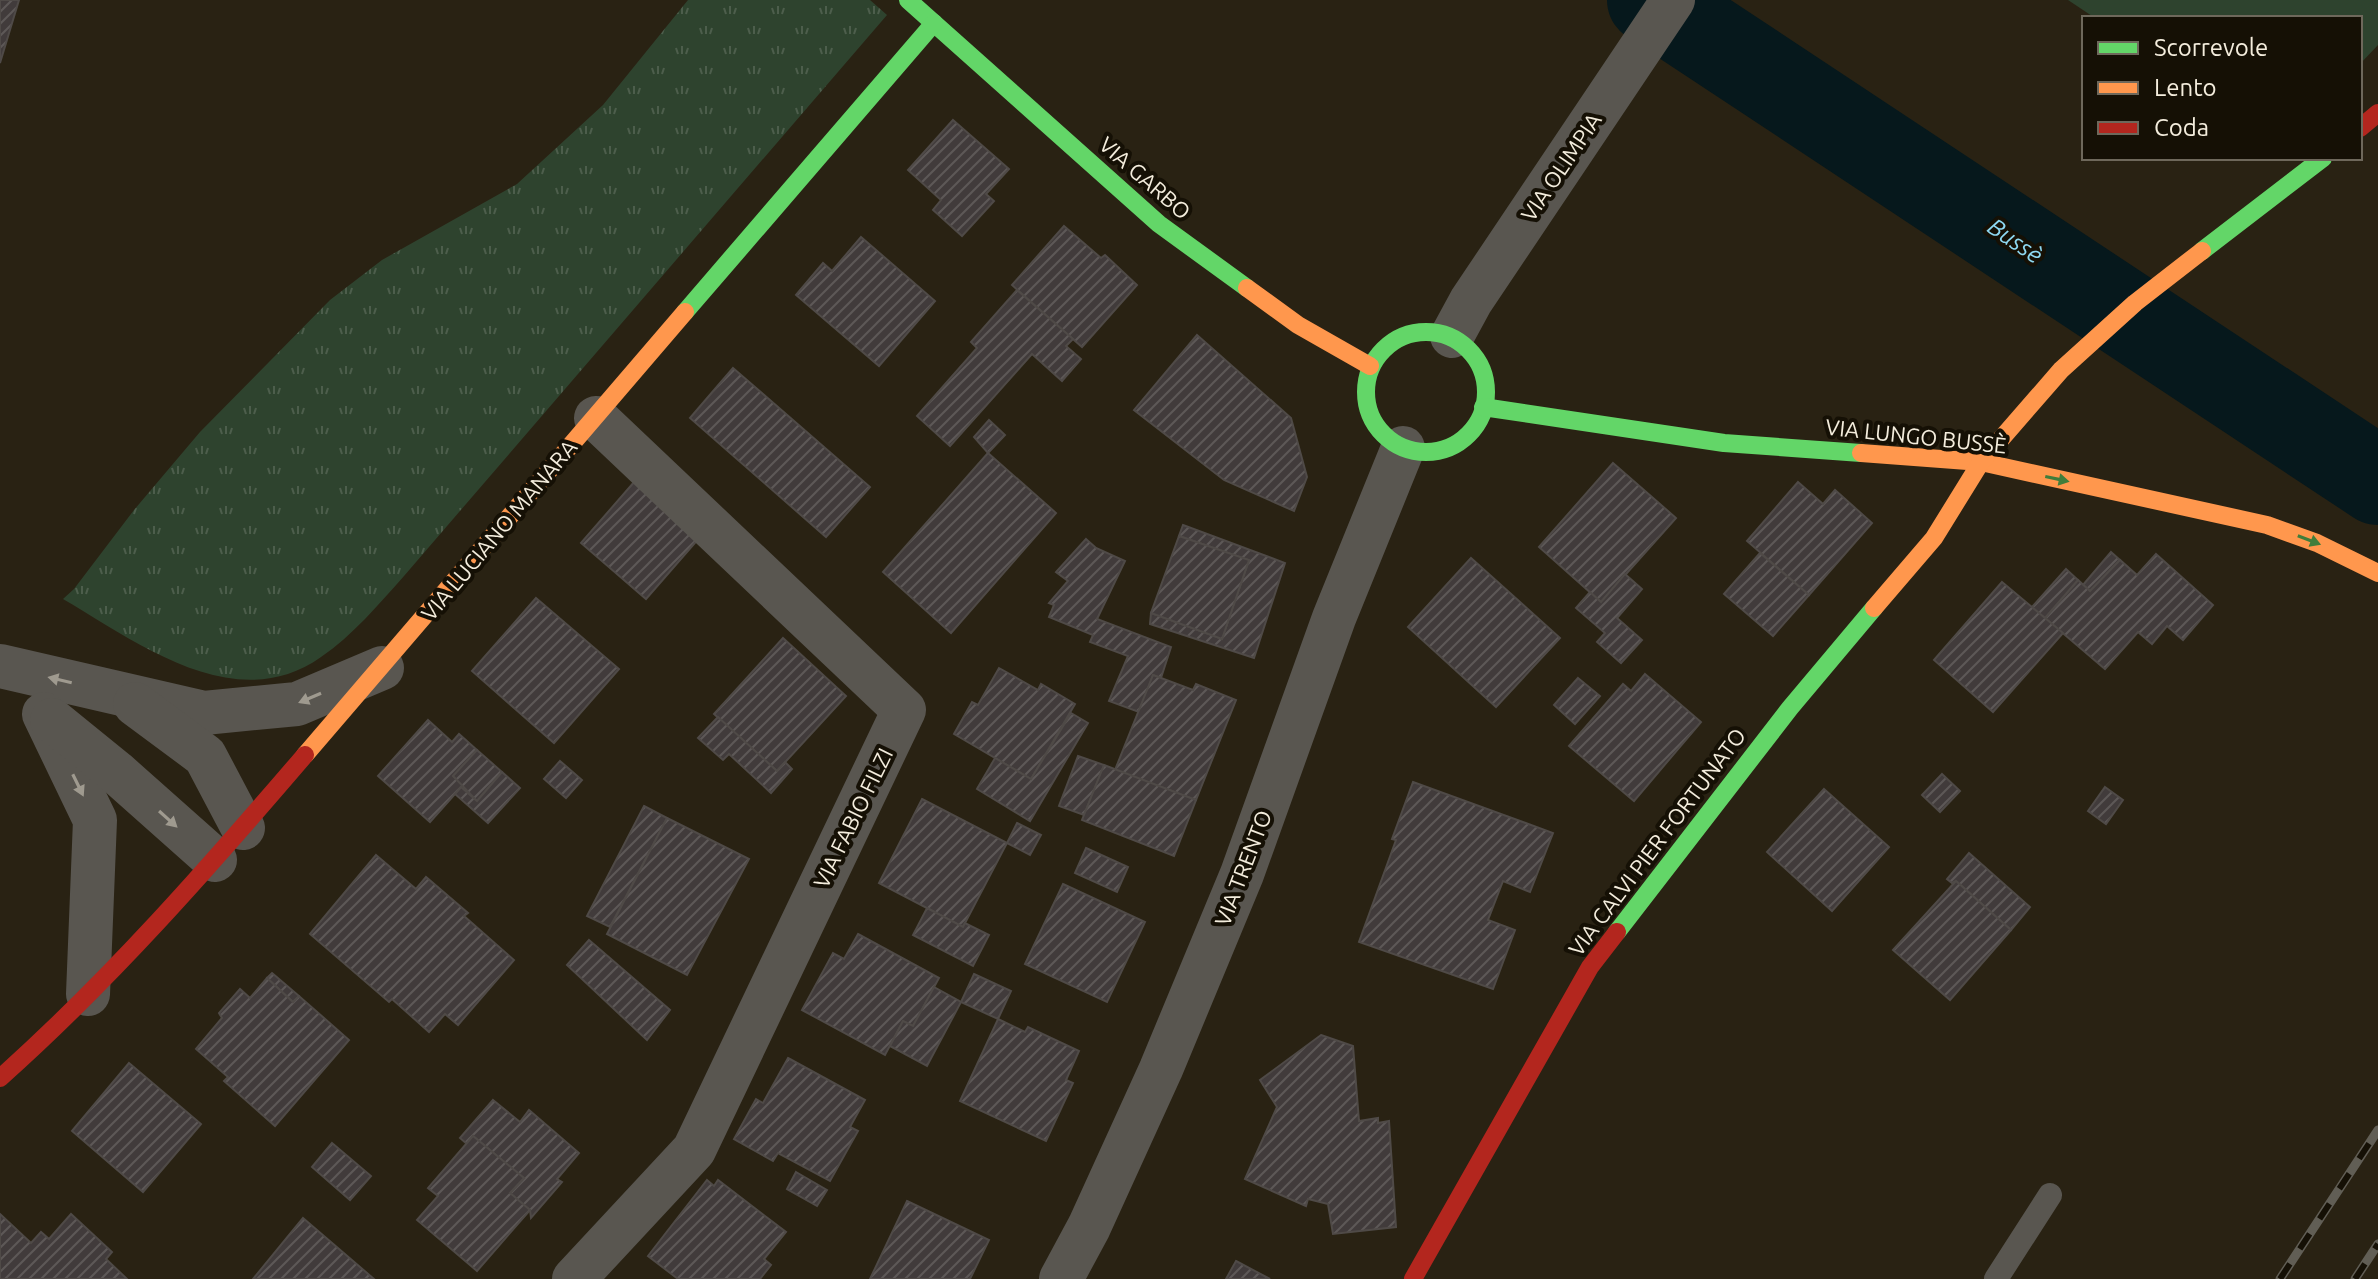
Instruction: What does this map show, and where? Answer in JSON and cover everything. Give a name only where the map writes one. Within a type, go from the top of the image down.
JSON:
[{"type":"street","name":"VIA GARBO","points":[[908,0],[1159,224],[1298,325],[1370,366]]},
{"type":"street","name":"VIA OLIMPIA","points":[[1452,336],[1471,301],[1673,0]]},
{"type":"street","name":"VIA LUCIANO MANARA","points":[[0,1098],[55,1029],[243,828],[934,23]]},
{"type":"street","points":[[2362,126],[2378,113]]},
{"type":"street","name":"VIA CALVI PIER FORTUNATO","points":[[1413,1279],[1590,967],[1790,708],[1934,538],[1981,462],[2061,370],[2135,303],[2321,160]]},
{"type":"street","points":[[1420,332],[1452,336],[1475,357],[1484,375],[1486,396],[1470,434],[1452,446],[1432,453],[1392,443],[1377,427],[1368,409],[1366,388],[1370,366],[1399,338],[1420,332]]},
{"type":"street","name":"VIA LUNGO BUSSÈ","points":[[1483,407],[1724,443],[1981,462],[2267,525],[2317,543],[2378,573]]},
{"type":"street","name":"VIA FABIO FILZI","points":[[574,1279],[694,1150],[904,710],[596,418]]},
{"type":"street","name":"VIA TRENTO","points":[[1061,1279],[1089,1227],[1161,1069],[1242,874],[1334,618],[1403,448]]},
{"type":"street","points":[[0,666],[204,713],[297,704],[382,668]]},
{"type":"street","points":[[0,679],[116,772],[215,860]]},
{"type":"street","points":[[120,694],[205,756],[243,828]]},
{"type":"street","points":[[44,714],[95,820],[88,994]]},
{"type":"street","name":"VIA LUCIANO MANARA","points":[[0,1078],[55,1029]]},
{"type":"lane","points":[[1996,1279],[2050,1195]]},
{"type":"green space","points":[[688,0],[870,0],[887,15],[375,609],[321,657],[288,674],[255,680],[221,677],[188,667],[122,635],[63,599],[200,432],[330,300],[382,260],[517,184],[603,105]]},
{"type":"green space","points":[[2068,0],[2378,0],[2378,45],[2362,62],[2362,16],[2092,16]]},
{"type":"building","points":[[0,0],[19,0],[0,63]]},
{"type":"building","points":[[953,120],[1009,169],[986,194],[994,201],[962,236],[933,210],[941,200],[908,170]]},
{"type":"building","points":[[1064,226],[1101,258],[1105,255],[1137,285],[1082,347],[1012,285]]},
{"type":"building","points":[[861,237],[935,301],[879,366],[796,295],[823,263],[832,271]]},
{"type":"building","points":[[1017,290],[1073,339],[1066,346],[1081,359],[1062,381],[1032,354],[950,446],[917,416],[977,348],[971,342]]},
{"type":"building","points":[[1197,335],[1291,418],[1307,477],[1294,511],[1224,480],[1134,410]]},
{"type":"building","points":[[733,368],[870,487],[826,537],[690,418]]},
{"type":"building","points":[[989,420],[1005,435],[988,453],[974,437]]},
{"type":"building","points":[[988,453],[1056,513],[951,633],[883,572]]},
{"type":"building","points":[[1613,463],[1676,518],[1601,602],[1539,547]]},
{"type":"building","points":[[635,481],[700,537],[646,599],[581,543]]},
{"type":"building","points":[[1798,482],[1823,504],[1835,490],[1872,523],[1809,595],[1747,541]]},
{"type":"building","points":[[1183,525],[1285,563],[1254,658],[1150,624],[1151,613],[1222,639],[1249,560],[1179,536]]},
{"type":"building","points":[[1179,536],[1249,560],[1222,639],[1151,613]]},
{"type":"building","points":[[1086,539],[1096,548],[1125,561],[1097,619],[1171,647],[1161,678],[1153,675],[1139,712],[1109,701],[1128,656],[1090,642],[1093,635],[1049,617],[1054,605],[1049,603],[1068,581],[1056,572]]},
{"type":"building","points":[[2111,552],[2120,560],[2090,591],[2083,585]]},
{"type":"building","points":[[1760,553],[1809,595],[1773,636],[1724,594]]},
{"type":"building","points":[[2156,554],[2213,605],[2183,640],[2167,626],[2152,644],[2138,632],[2105,669],[2045,618],[2078,580],[2090,591],[2120,560],[2137,575]]},
{"type":"building","points":[[1471,558],[1560,638],[1496,707],[1408,627]]},
{"type":"building","points":[[2066,569],[2078,580],[2045,618],[2031,608]]},
{"type":"building","points":[[1625,574],[1642,589],[1617,618],[1642,640],[1621,663],[1597,642],[1605,633],[1576,608],[1590,592],[1601,602]]},
{"type":"building","points":[[2002,582],[2063,633],[1993,712],[1934,660]]},
{"type":"building","points":[[536,598],[619,669],[554,743],[472,671]]},
{"type":"building","points":[[783,638],[846,696],[777,771],[714,714]]},
{"type":"building","points":[[999,668],[1038,690],[1041,684],[1075,704],[1031,779],[954,734],[972,702],[978,705]]},
{"type":"building","points":[[1645,674],[1701,722],[1634,801],[1569,746],[1623,684],[1631,691]]},
{"type":"building","points":[[1153,675],[1193,690],[1196,684],[1236,700],[1196,800],[1115,770]]},
{"type":"building","points":[[1578,678],[1600,696],[1575,724],[1554,705]]},
{"type":"building","points":[[1071,713],[1088,723],[1030,821],[977,789],[995,758],[1031,779]]},
{"type":"building","points":[[718,717],[777,771],[785,762],[792,769],[771,793],[729,754],[723,760],[698,738]]},
{"type":"building","points":[[428,720],[452,742],[459,734],[477,750],[453,776],[463,785],[430,822],[378,776]]},
{"type":"building","points":[[477,750],[502,772],[477,801],[453,776]]},
{"type":"building","points":[[1078,756],[1104,765],[1084,815],[1059,806]]},
{"type":"building","points":[[560,761],[582,780],[566,798],[544,779]]},
{"type":"building","points":[[1104,765],[1196,800],[1174,856],[1082,820]]},
{"type":"building","points":[[502,772],[520,788],[488,823],[455,794],[461,787],[477,801]]},
{"type":"building","points":[[1942,774],[1960,791],[1940,812],[1922,795]]},
{"type":"building","points":[[1413,782],[1553,833],[1530,892],[1503,881],[1488,920],[1515,930],[1493,989],[1359,942],[1396,840],[1392,839]]},
{"type":"building","points":[[2105,787],[2123,800],[2106,824],[2088,811]]},
{"type":"building","points":[[1824,789],[1889,847],[1832,911],[1767,852]]},
{"type":"building","points":[[922,799],[1007,843],[963,927],[879,883]]},
{"type":"building","points":[[644,806],[667,818],[610,927],[587,916]]},
{"type":"building","points":[[667,818],[749,859],[687,975],[607,934]]},
{"type":"building","points":[[1017,823],[1041,835],[1030,855],[1007,843]]},
{"type":"building","points":[[1086,848],[1128,867],[1117,892],[1075,873]]},
{"type":"building","points":[[1969,853],[2030,907],[2011,930],[1956,881],[1952,883],[1947,879]]},
{"type":"building","points":[[376,855],[416,889],[426,877],[468,913],[464,916],[514,960],[458,1025],[445,1014],[429,1032],[310,934]]},
{"type":"building","points":[[1956,881],[2011,930],[1950,1000],[1893,950]]},
{"type":"building","points":[[1063,884],[1145,922],[1107,1002],[1025,964]]},
{"type":"building","points":[[927,908],[963,927],[965,923],[989,935],[973,966],[913,935]]},
{"type":"building","points":[[858,934],[939,978],[913,1026],[903,1021],[885,1055],[802,1010],[833,953],[844,959]]},
{"type":"building","points":[[589,940],[670,1010],[647,1040],[567,965]]},
{"type":"building","points":[[272,973],[299,996],[293,1002],[267,978]]},
{"type":"building","points":[[974,974],[1011,991],[998,1019],[961,1002]]},
{"type":"building","points":[[267,978],[293,1002],[299,996],[349,1040],[275,1126],[224,1081],[228,1077],[196,1049],[222,1018],[219,1013],[240,989],[250,998]]},
{"type":"building","points":[[934,987],[961,1002],[927,1066],[890,1046],[903,1021],[913,1026]]},
{"type":"building","points":[[998,1019],[1025,1032],[1028,1027],[1079,1051],[1066,1080],[1073,1083],[1046,1141],[960,1101]]},
{"type":"building","points":[[1321,1035],[1353,1046],[1359,1121],[1378,1118],[1378,1123],[1389,1121],[1396,1227],[1333,1234],[1328,1204],[1308,1199],[1306,1206],[1245,1179],[1277,1107],[1260,1080]]},
{"type":"building","points":[[788,1058],[865,1100],[850,1127],[858,1131],[830,1181],[778,1153],[773,1161],[734,1139],[756,1099],[763,1103]]},
{"type":"building","points":[[129,1063],[201,1124],[143,1192],[72,1131]]},
{"type":"building","points":[[493,1100],[520,1122],[529,1110],[579,1153],[557,1179],[562,1182],[531,1218],[530,1210],[510,1193],[524,1178],[473,1136],[467,1144],[460,1138]]},
{"type":"building","points":[[473,1136],[524,1178],[510,1193],[530,1210],[477,1271],[417,1220],[438,1196],[428,1188]]},
{"type":"building","points":[[332,1143],[371,1176],[350,1200],[312,1167]]},
{"type":"building","points":[[796,1172],[827,1190],[817,1206],[787,1189]]},
{"type":"building","points":[[707,1180],[714,1186],[718,1180],[786,1232],[764,1259],[771,1265],[760,1279],[678,1279],[648,1256]]},
{"type":"building","points":[[907,1201],[989,1240],[970,1279],[870,1279]]},
{"type":"building","points":[[0,1214],[31,1243],[41,1232],[49,1239],[71,1214],[112,1252],[106,1259],[127,1279],[0,1279]]},
{"type":"building","points":[[303,1218],[374,1279],[253,1279]]},
{"type":"building","points":[[1236,1261],[1270,1279],[1226,1279]]},
{"type":"waterway","name":"Bussè","points":[[1651,0],[2378,481]]},
{"type":"railway","points":[[2280,1279],[2378,1130]]},
{"type":"railway","points":[[2355,1279],[2378,1244]]},
{"type":"traffic: fast","points":[[908,0],[1159,224],[1247,288]]},
{"type":"traffic: fast","points":[[685,312],[934,23]]},
{"type":"traffic: fast","points":[[2202,251],[2320,160]]},
{"type":"traffic: fast","points":[[1426,332],[1449,337],[1468,350],[1481,369],[1486,392],[1481,415],[1468,434],[1449,447],[1426,452],[1403,447],[1384,434],[1371,415],[1366,392],[1371,369],[1384,350],[1403,337],[1426,332]]},
{"type":"traffic: fast","points":[[1483,407],[1724,443],[1861,453]]},
{"type":"traffic: fast","points":[[1617,932],[1790,708],[1874,608]]},
{"type":"traffic: slow","points":[[1874,608],[1934,538],[1981,462],[2061,370],[2135,303],[2202,251]]},
{"type":"traffic: slow","points":[[1247,288],[1298,325],[1370,366]]},
{"type":"traffic: slow","points":[[305,755],[685,312]]},
{"type":"traffic: slow","points":[[1861,453],[1981,462],[2267,525],[2317,543],[2378,573]]},
{"type":"traffic: jam","points":[[2362,126],[2378,113]]},
{"type":"traffic: jam","points":[[0,1078],[120,962],[305,755]]},
{"type":"traffic: jam","points":[[1413,1279],[1590,967],[1617,932]]}]
